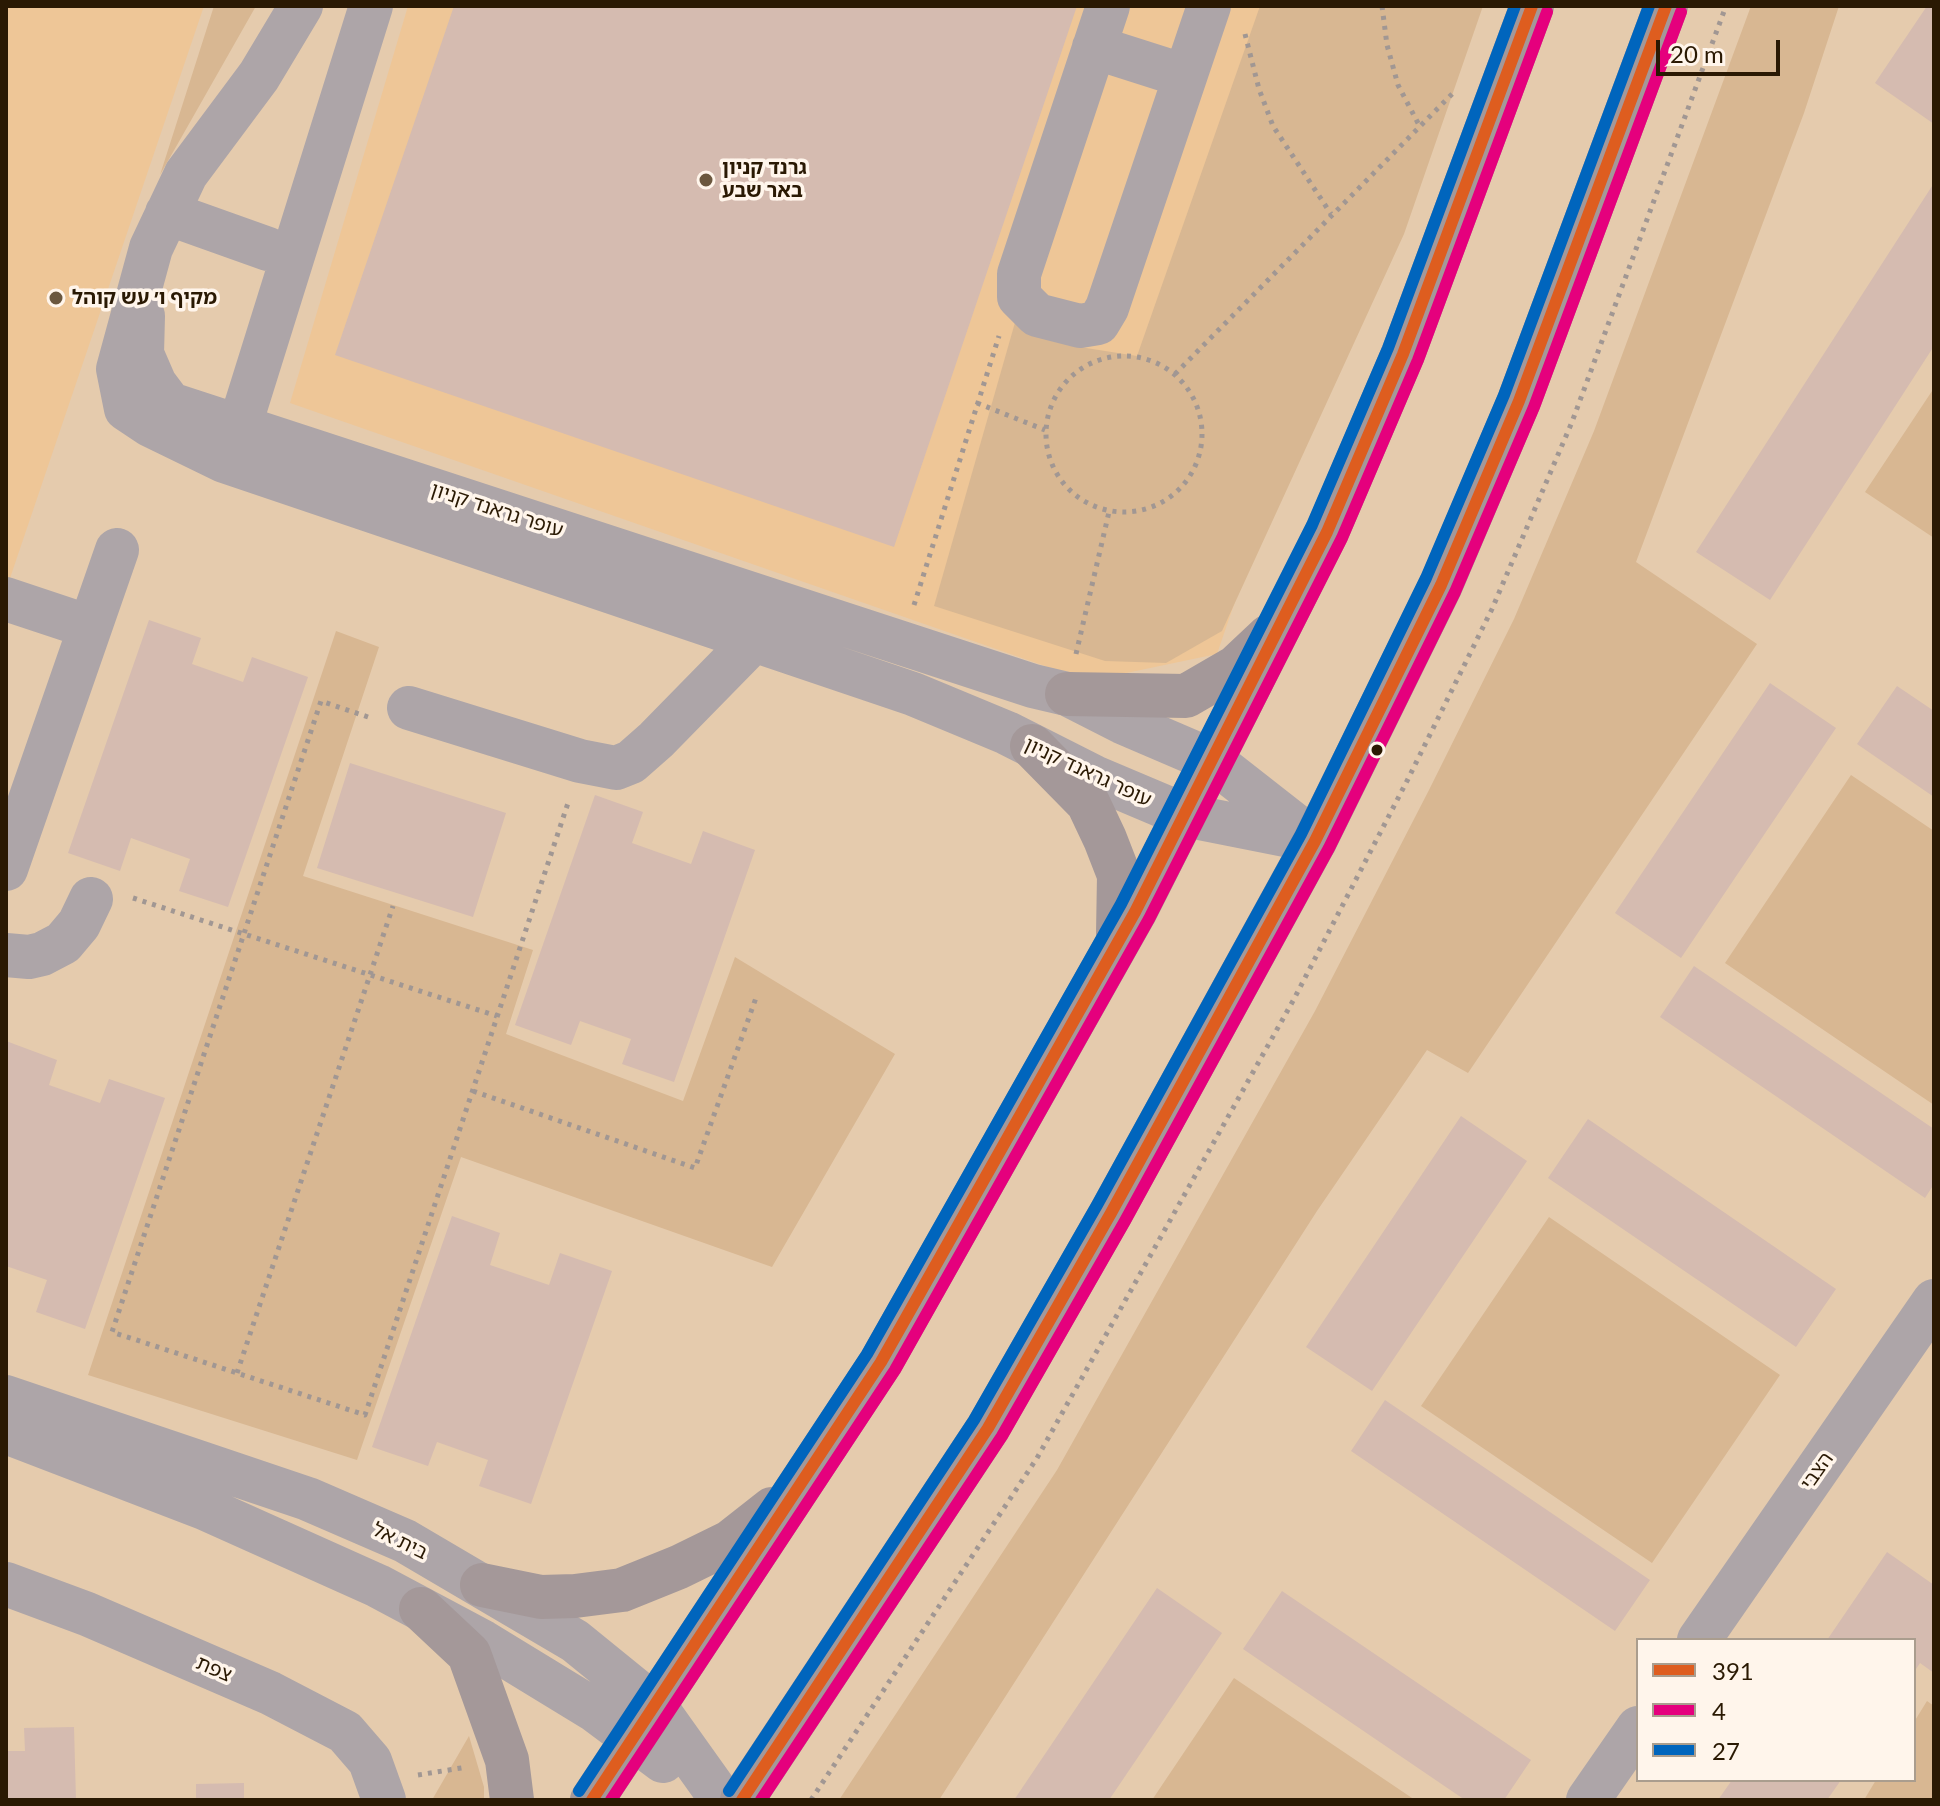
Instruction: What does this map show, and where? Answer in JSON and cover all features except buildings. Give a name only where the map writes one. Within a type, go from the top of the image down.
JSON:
[{"type":"highway","points":[[592,1800],[881,1362],[1118,942],[1213,761],[1327,532],[1403,354],[1532,6]]},
{"type":"highway","points":[[742,1800],[988,1428],[1126,1186],[1315,841],[1441,585],[1519,401],[1666,6]]},
{"type":"highway","points":[[1067,694],[1186,696],[1236,667],[1283,623]]},
{"type":"highway","points":[[1032,746],[1088,803],[1105,839],[1119,875],[1118,942]]},
{"type":"highway","points":[[482,1585],[541,1597],[622,1590],[730,1542],[801,1485]]},
{"type":"highway","points":[[421,1609],[469,1654],[507,1760],[512,1800]]},
{"type":"street","points":[[301,6],[259,76],[186,174],[151,248],[118,369],[126,409],[150,425],[232,443],[371,6]]},
{"type":"street","points":[[1108,6],[1019,274],[1019,297],[1037,315],[1080,326],[1098,323],[1107,308],[1185,76],[1225,14]]},
{"type":"street","points":[[1094,47],[1185,76]]},
{"type":"street","points":[[167,213],[268,249]]},
{"type":"street","name":"עופר גראנד קניון","points":[[232,443],[754,640],[913,694],[1184,815],[1315,841]]},
{"type":"street","name":"עופר גראנד קניון","points":[[232,443],[1067,694],[1122,722],[1213,761],[1315,841]]},
{"type":"street","points":[[6,869],[117,550]]},
{"type":"street","points":[[6,599],[90,627]]},
{"type":"street","points":[[395,715],[616,768],[631,762],[656,740],[754,640]]},
{"type":"street","points":[[6,955],[29,957],[63,943],[109,897]]},
{"type":"street","name":"הצבי","points":[[1700,1638],[1934,1301]]},
{"type":"street","name":"בית אל","points":[[6,1397],[308,1499],[405,1541],[575,1641],[713,1800]]},
{"type":"street","name":"בית אל","points":[[6,1432],[204,1508],[378,1586],[483,1642],[596,1711],[644,1722],[722,1800]]},
{"type":"street","name":"צפת","points":[[6,1584],[87,1614],[270,1693],[345,1732],[370,1761],[380,1782],[401,1788]]},
{"type":"street","points":[[1588,1800],[1636,1731]]},
{"type":"path","points":[[1382,6],[1387,45],[1398,85],[1419,125]]},
{"type":"path","points":[[1225,14],[1273,126],[1331,214]]},
{"type":"path","points":[[1175,374],[1462,85]]},
{"type":"path","points":[[902,642],[1019,274]]},
{"type":"path","points":[[1113,356],[1140,357],[1175,374],[1193,395],[1202,421],[1201,449],[1192,475],[1162,504],[1136,513],[1109,512],[1083,502],[1061,482],[1049,457],[1045,430],[1052,403],[1065,382],[1086,365],[1113,356]]},
{"type":"path","points":[[977,403],[1045,430]]},
{"type":"path","points":[[1067,694],[1109,512]]},
{"type":"path","points":[[395,715],[321,701],[112,1332],[365,1415],[573,788]]},
{"type":"path","points":[[109,897],[244,934],[497,1016]]},
{"type":"path","points":[[237,1373],[393,906]]},
{"type":"path","points":[[473,1091],[695,1168],[757,995]]},
{"type":"path","points":[[401,1788],[470,1767]]},
{"type":"shaded area","name":"מקיף ו׳ עש קוהל","points":[[6,6],[204,6],[6,590]]},
{"type":"shaded area","points":[[214,6],[256,6],[160,175]]},
{"type":"shaded area","points":[[408,6],[1439,6],[1217,654],[1088,681],[290,403]]},
{"type":"shaded area","points":[[1260,6],[1483,6],[1404,234],[1222,631],[1166,663],[1105,661],[934,606],[1016,319],[1067,345],[1137,356]]},
{"type":"shaded area","points":[[1751,6],[1839,6],[1804,113],[1636,562],[1757,644],[1468,1073],[1427,1050],[1317,1211],[939,1800],[839,1800],[1057,1470],[1315,1011],[1429,790],[1514,619],[1594,431]]},
{"type":"shaded area","points":[[1934,388],[1934,538],[1865,492]]},
{"type":"shaded area","points":[[336,631],[379,647],[303,876],[533,950],[506,1034],[683,1101],[735,957],[895,1054],[772,1267],[461,1157],[357,1460],[88,1375]]},
{"type":"shaded area","points":[[1851,775],[1934,831],[1934,1105],[1725,963]]},
{"type":"shaded area","points":[[1549,1217],[1780,1375],[1652,1563],[1421,1406]]},
{"type":"shaded area","points":[[1234,1678],[1415,1800],[1152,1800]]},
{"type":"shaded area","points":[[1927,1701],[1934,1706],[1934,1800],[1864,1800],[1875,1782],[1916,1782],[1916,1719]]},
{"type":"shaded area","points":[[469,1736],[484,1787],[484,1800],[432,1800]]},
{"type":"transit line","name":"27","points":[[579,1791],[867,1354],[1121,904],[1312,525],[1388,348],[1515,6]]},
{"type":"transit line","name":"391","points":[[592,1800],[881,1362],[1135,912],[1327,532],[1403,354],[1532,6]]},
{"type":"transit line","name":"27","points":[[729,1791],[974,1420],[1097,1205],[1301,834],[1426,578],[1504,395],[1649,6]]},
{"type":"transit line","name":"391","points":[[742,1800],[988,1428],[1111,1213],[1315,841],[1441,585],[1519,401],[1666,6]]},
{"type":"transit line","name":"4","points":[[611,1800],[895,1370],[1149,919],[1342,538],[1418,360],[1547,12]]},
{"type":"transit line","name":"4","points":[[761,1800],[1002,1436],[1125,1221],[1329,848],[1455,592],[1534,407],[1681,12]]},
{"type":"place","name":"גרנד קניון באר שבע","points":[[706,180]]},
{"type":"place","name":"מקיף ו׳ עש קוהל","points":[[56,298]]}]
